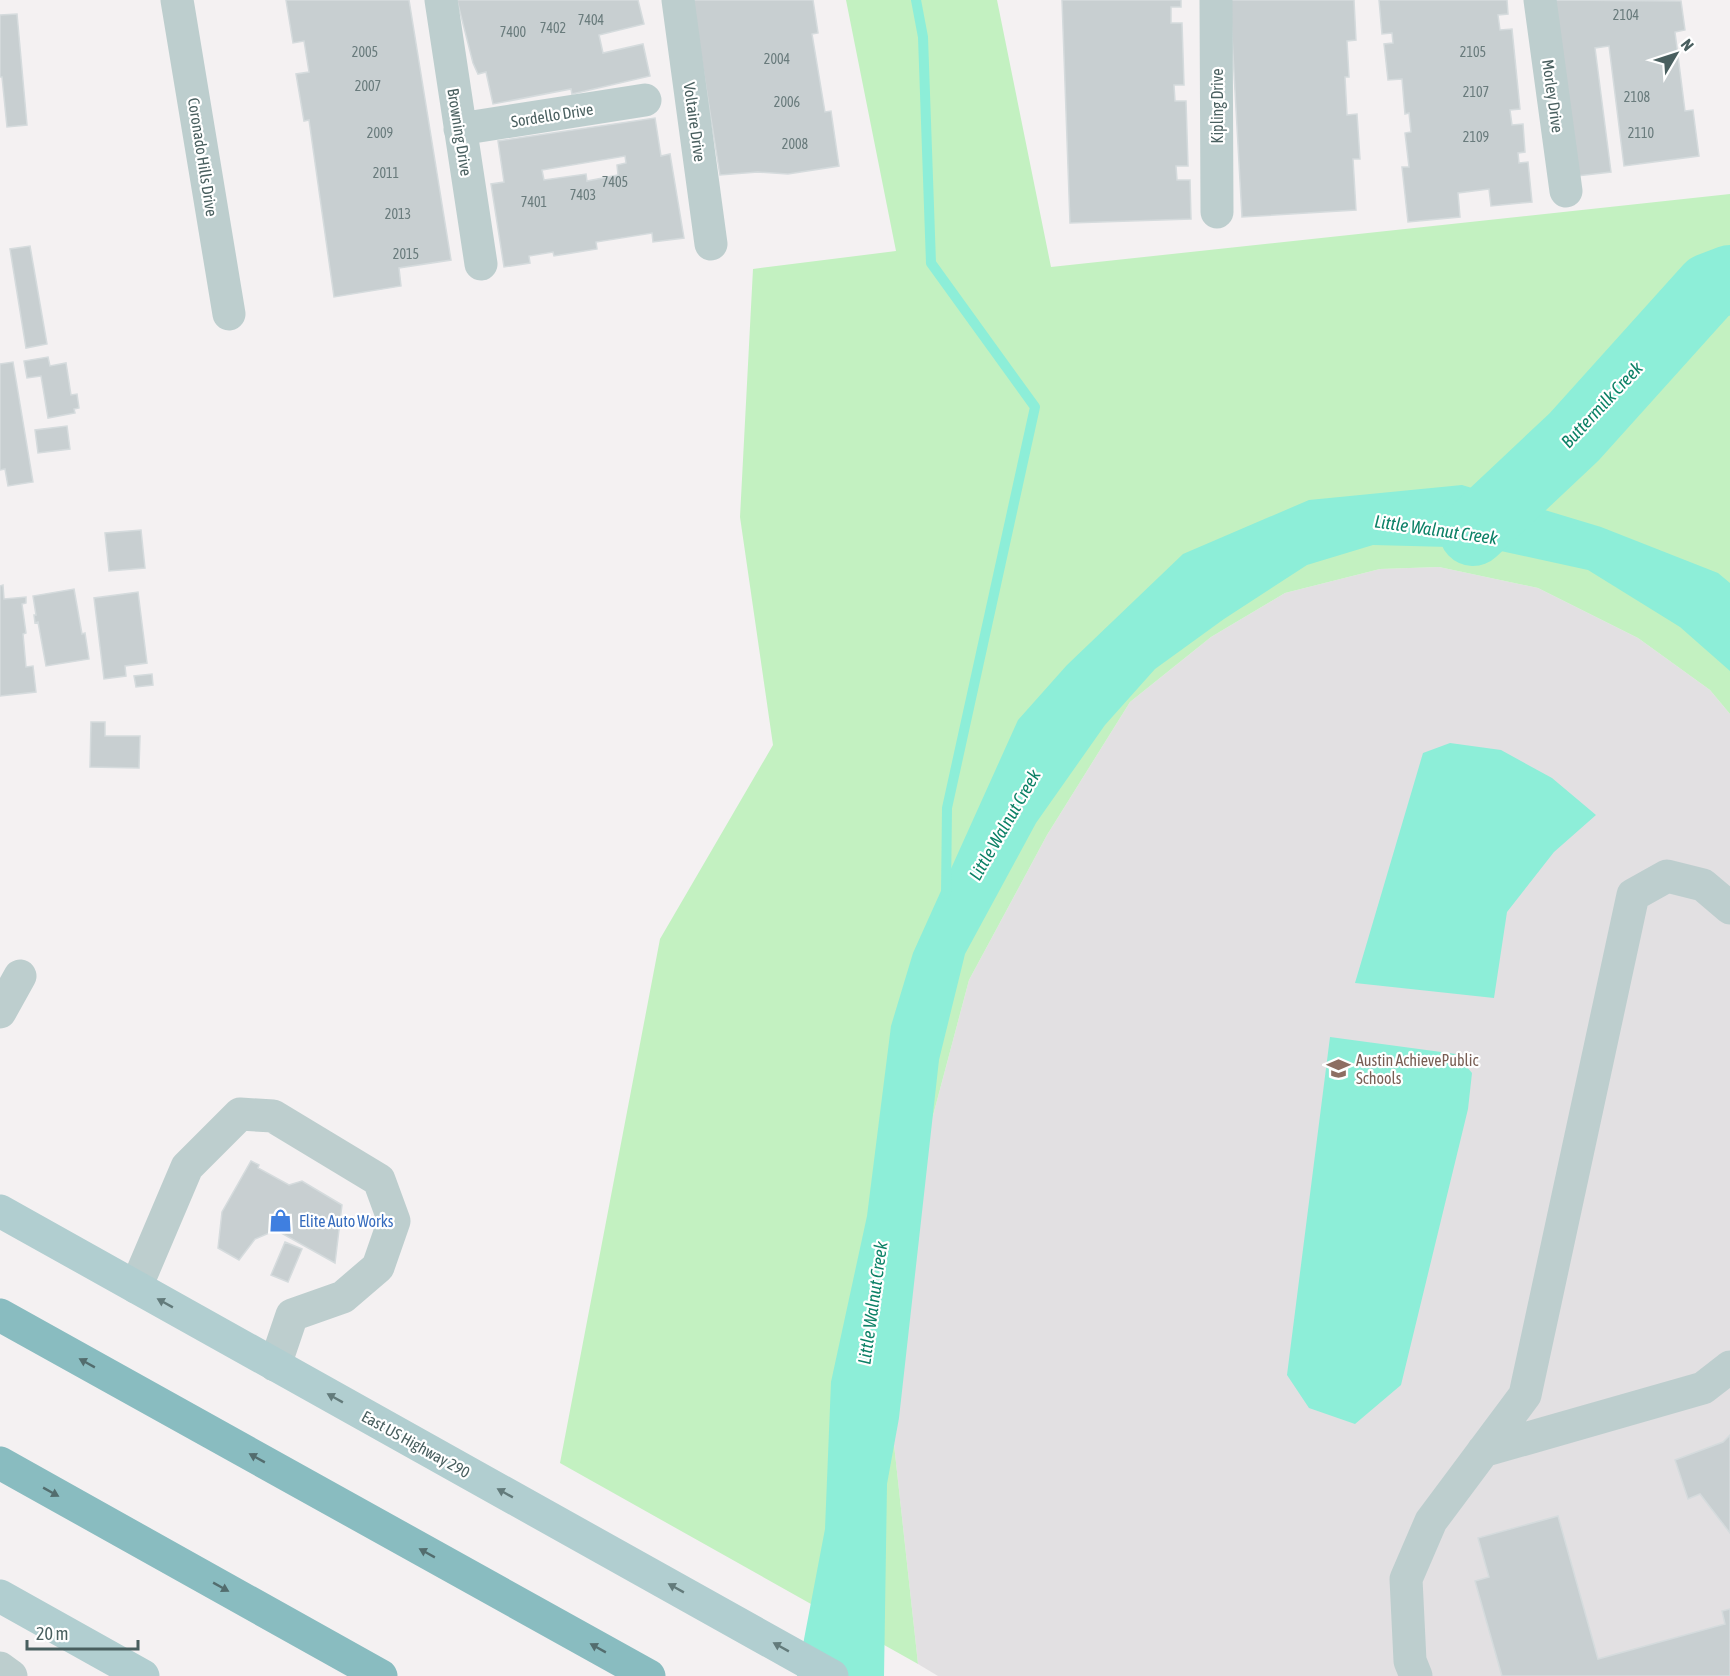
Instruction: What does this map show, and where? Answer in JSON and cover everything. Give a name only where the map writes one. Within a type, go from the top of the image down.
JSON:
[{"type":"highway","points":[[0,1315],[649,1676]]},
{"type":"highway","points":[[0,1463],[381,1676]]},
{"type":"main road","name":"East US Highway 290","points":[[0,1211],[832,1676]]},
{"type":"main road","points":[[0,1596],[143,1676]]},
{"type":"street","name":"Coronado Hills Drive","points":[[177,0],[230,314]]},
{"type":"street","name":"Browning Drive","points":[[441,0],[481,264]]},
{"type":"street","name":"Voltaire Drive","points":[[678,0],[711,244]]},
{"type":"street","name":"Kipling Drive","points":[[1216,0],[1217,212]]},
{"type":"street","name":"Morley Drive","points":[[1540,0],[1566,191]]},
{"type":"street","name":"Sordello Drive","points":[[460,129],[645,100]]},
{"type":"street","points":[[1416,1676],[1410,1661],[1406,1579],[1431,1521],[1525,1395],[1633,895],[1667,876],[1703,885],[1730,908]]},
{"type":"street","points":[[0,1012],[20,976]]},
{"type":"street","points":[[136,1287],[187,1167],[240,1114],[273,1116],[379,1180],[394,1221],[378,1267],[343,1297],[292,1315],[275,1365]]},
{"type":"street","points":[[1483,1451],[1703,1388],[1730,1367]]},
{"type":"street","points":[[0,1668],[11,1676]]},
{"type":"shaded area","points":[[846,0],[997,0],[1051,267],[1730,194],[1730,714],[1710,690],[1638,638],[1538,588],[1439,567],[1380,569],[1285,593],[1211,637],[1130,702],[1047,835],[969,980],[922,1157],[892,1426],[918,1664],[560,1463],[660,939],[773,745],[740,517],[753,269],[896,251]]},
{"type":"shaded area","name":"Austin AchievePublic Schools","points":[[1439,567],[1538,588],[1638,638],[1710,690],[1730,714],[1730,1676],[938,1676],[918,1664],[892,1426],[922,1157],[969,980],[1047,835],[1130,702],[1211,637],[1285,593],[1380,569]]},
{"type":"water","name":"Little Walnut Creek","points":[[1462,485],[1601,527],[1718,573],[1730,583],[1730,671],[1680,627],[1588,570],[1487,548],[1373,545],[1307,565],[1224,619],[1155,669],[1105,725],[1036,823],[965,954],[939,1060],[899,1418],[887,1484],[884,1676],[797,1676],[825,1529],[831,1382],[867,1216],[891,1026],[913,953],[1018,720],[1067,665],[1183,554],[1309,500]]},
{"type":"water","points":[[1450,743],[1501,750],[1552,778],[1596,815],[1554,852],[1507,912],[1494,998],[1355,983],[1423,753]]},
{"type":"water","points":[[1330,1037],[1456,1054],[1472,1073],[1468,1109],[1401,1385],[1355,1424],[1309,1408],[1287,1375]]},
{"type":"building","points":[[286,0],[409,0],[451,260],[399,268],[401,286],[334,297],[309,120],[304,121],[296,74],[309,72],[304,41],[293,43]]},
{"type":"building","points":[[457,0],[638,0],[644,24],[599,35],[603,53],[643,44],[650,76],[572,94],[571,89],[493,104],[486,72],[478,74],[473,63]]},
{"type":"building","points":[[692,0],[813,0],[818,33],[812,34],[825,112],[831,111],[839,166],[788,174],[758,172],[720,175]]},
{"type":"building","points":[[1062,0],[1181,0],[1181,7],[1171,7],[1171,23],[1182,23],[1184,85],[1174,85],[1175,101],[1186,101],[1188,166],[1176,166],[1177,180],[1190,180],[1191,219],[1070,223]]},
{"type":"building","points":[[1230,0],[1354,0],[1356,40],[1347,41],[1349,77],[1345,77],[1347,115],[1357,114],[1360,159],[1353,159],[1356,210],[1242,217]]},
{"type":"building","points":[[1379,0],[1507,0],[1508,14],[1498,15],[1500,30],[1512,29],[1520,109],[1510,110],[1512,125],[1523,124],[1525,152],[1518,153],[1519,163],[1528,162],[1532,202],[1491,206],[1489,189],[1458,193],[1460,217],[1408,222],[1402,167],[1409,167],[1405,133],[1411,132],[1409,113],[1405,114],[1402,79],[1388,80],[1384,44],[1393,43],[1392,33],[1382,34]]},
{"type":"building","points":[[1554,0],[1681,1],[1685,30],[1675,32],[1685,111],[1693,110],[1699,156],[1624,166],[1609,46],[1595,48],[1611,172],[1577,176]]},
{"type":"building","points":[[17,14],[27,125],[7,127],[2,77],[0,77],[0,15]]},
{"type":"building","points":[[655,118],[661,156],[670,154],[684,238],[653,242],[652,233],[596,242],[597,249],[554,256],[553,252],[529,256],[530,263],[504,267],[491,184],[504,182],[498,141]],"holes":[[[625,156],[626,163],[617,165],[618,175],[587,181],[586,174],[544,180],[542,170]]]},
{"type":"building","points":[[30,246],[47,344],[26,348],[10,249]]},
{"type":"building","points":[[48,357],[50,366],[66,363],[71,395],[77,394],[79,408],[74,409],[75,413],[48,418],[41,376],[27,378],[24,361]]},
{"type":"building","points":[[13,362],[33,482],[8,486],[5,469],[0,470],[0,364]]},
{"type":"building","points":[[67,426],[70,449],[38,453],[35,430]]},
{"type":"building","points":[[141,530],[145,568],[109,571],[105,533]]},
{"type":"building","points":[[3,585],[4,599],[26,597],[26,603],[22,604],[26,633],[23,634],[26,667],[33,666],[36,692],[0,696],[0,586]]},
{"type":"building","points":[[74,589],[89,659],[46,666],[38,622],[35,623],[33,596]]},
{"type":"building","points":[[138,592],[147,663],[125,666],[126,676],[104,679],[94,598]]},
{"type":"building","points":[[152,674],[153,685],[136,687],[134,676]]},
{"type":"building","points":[[91,722],[105,722],[105,736],[140,736],[139,768],[90,767]]},
{"type":"building","name":"Elite Auto Works","points":[[251,1161],[259,1165],[258,1168],[289,1185],[302,1181],[342,1205],[335,1263],[276,1230],[255,1239],[239,1260],[218,1248],[222,1212]]},
{"type":"building","points":[[285,1242],[302,1249],[288,1282],[271,1275]]},
{"type":"building","points":[[1730,1435],[1730,1533],[1700,1494],[1688,1499],[1675,1460],[1723,1442]]},
{"type":"building","points":[[1558,1516],[1598,1659],[1725,1624],[1722,1611],[1730,1609],[1730,1676],[1502,1676],[1475,1581],[1489,1577],[1478,1538]]},
{"type":"waterway","points":[[916,0],[923,37],[931,263],[1035,407],[947,808],[946,894]]},
{"type":"waterway","name":"Buttermilk Creek","points":[[1473,532],[1574,437],[1709,287],[1730,279]]},
{"type":"place","name":"Austin AchievePublic Schools","points":[[1338,1069]]},
{"type":"place","name":"Elite Auto Works","points":[[281,1221]]}]
